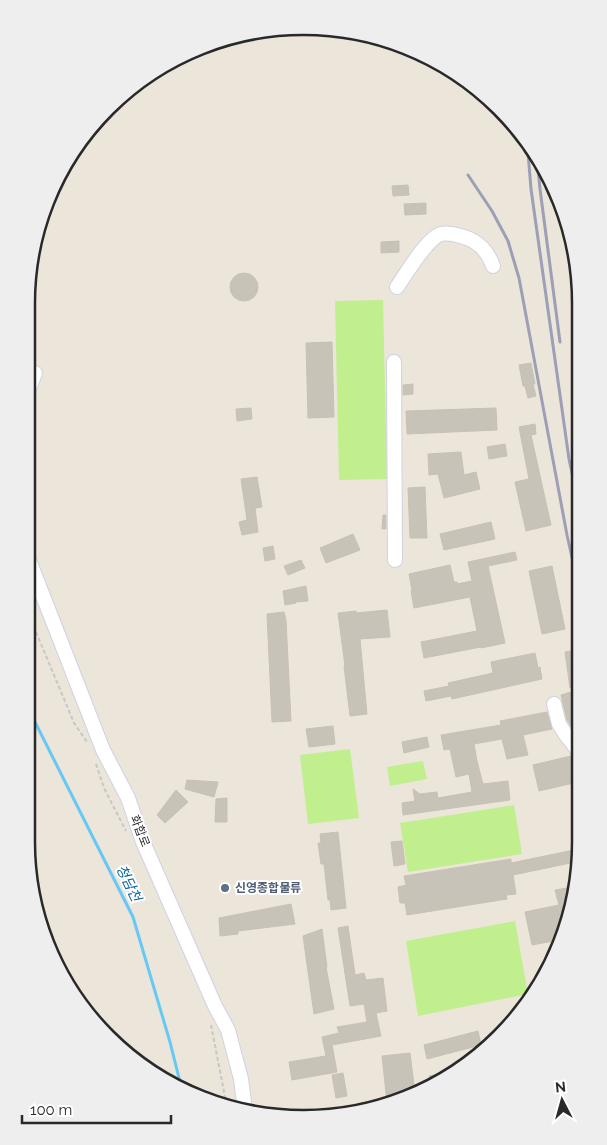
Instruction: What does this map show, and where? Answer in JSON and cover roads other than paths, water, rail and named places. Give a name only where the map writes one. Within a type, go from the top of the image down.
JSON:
[{"type":"street","points":[[397,287],[425,246],[439,234],[450,234],[471,239],[487,253],[493,266]]},
{"type":"street","points":[[394,362],[394,560]]},
{"type":"street","name":"화합로","points":[[35,578],[103,750],[128,798],[143,842],[215,1006],[228,1030],[241,1079],[244,1103]]},
{"type":"street","points":[[554,704],[559,724],[572,743]]},
{"type":"waterway","name":"청담천","points":[[35,722],[133,917],[179,1079]]},
{"type":"railway","points":[[528,156],[531,189],[572,473]]},
{"type":"railway","points":[[538,174],[560,342]]},
{"type":"railway","points":[[468,175],[492,211],[508,241],[519,278],[572,558]]},
{"type":"place","name":"신영종합물류","points":[[225,888]]}]
